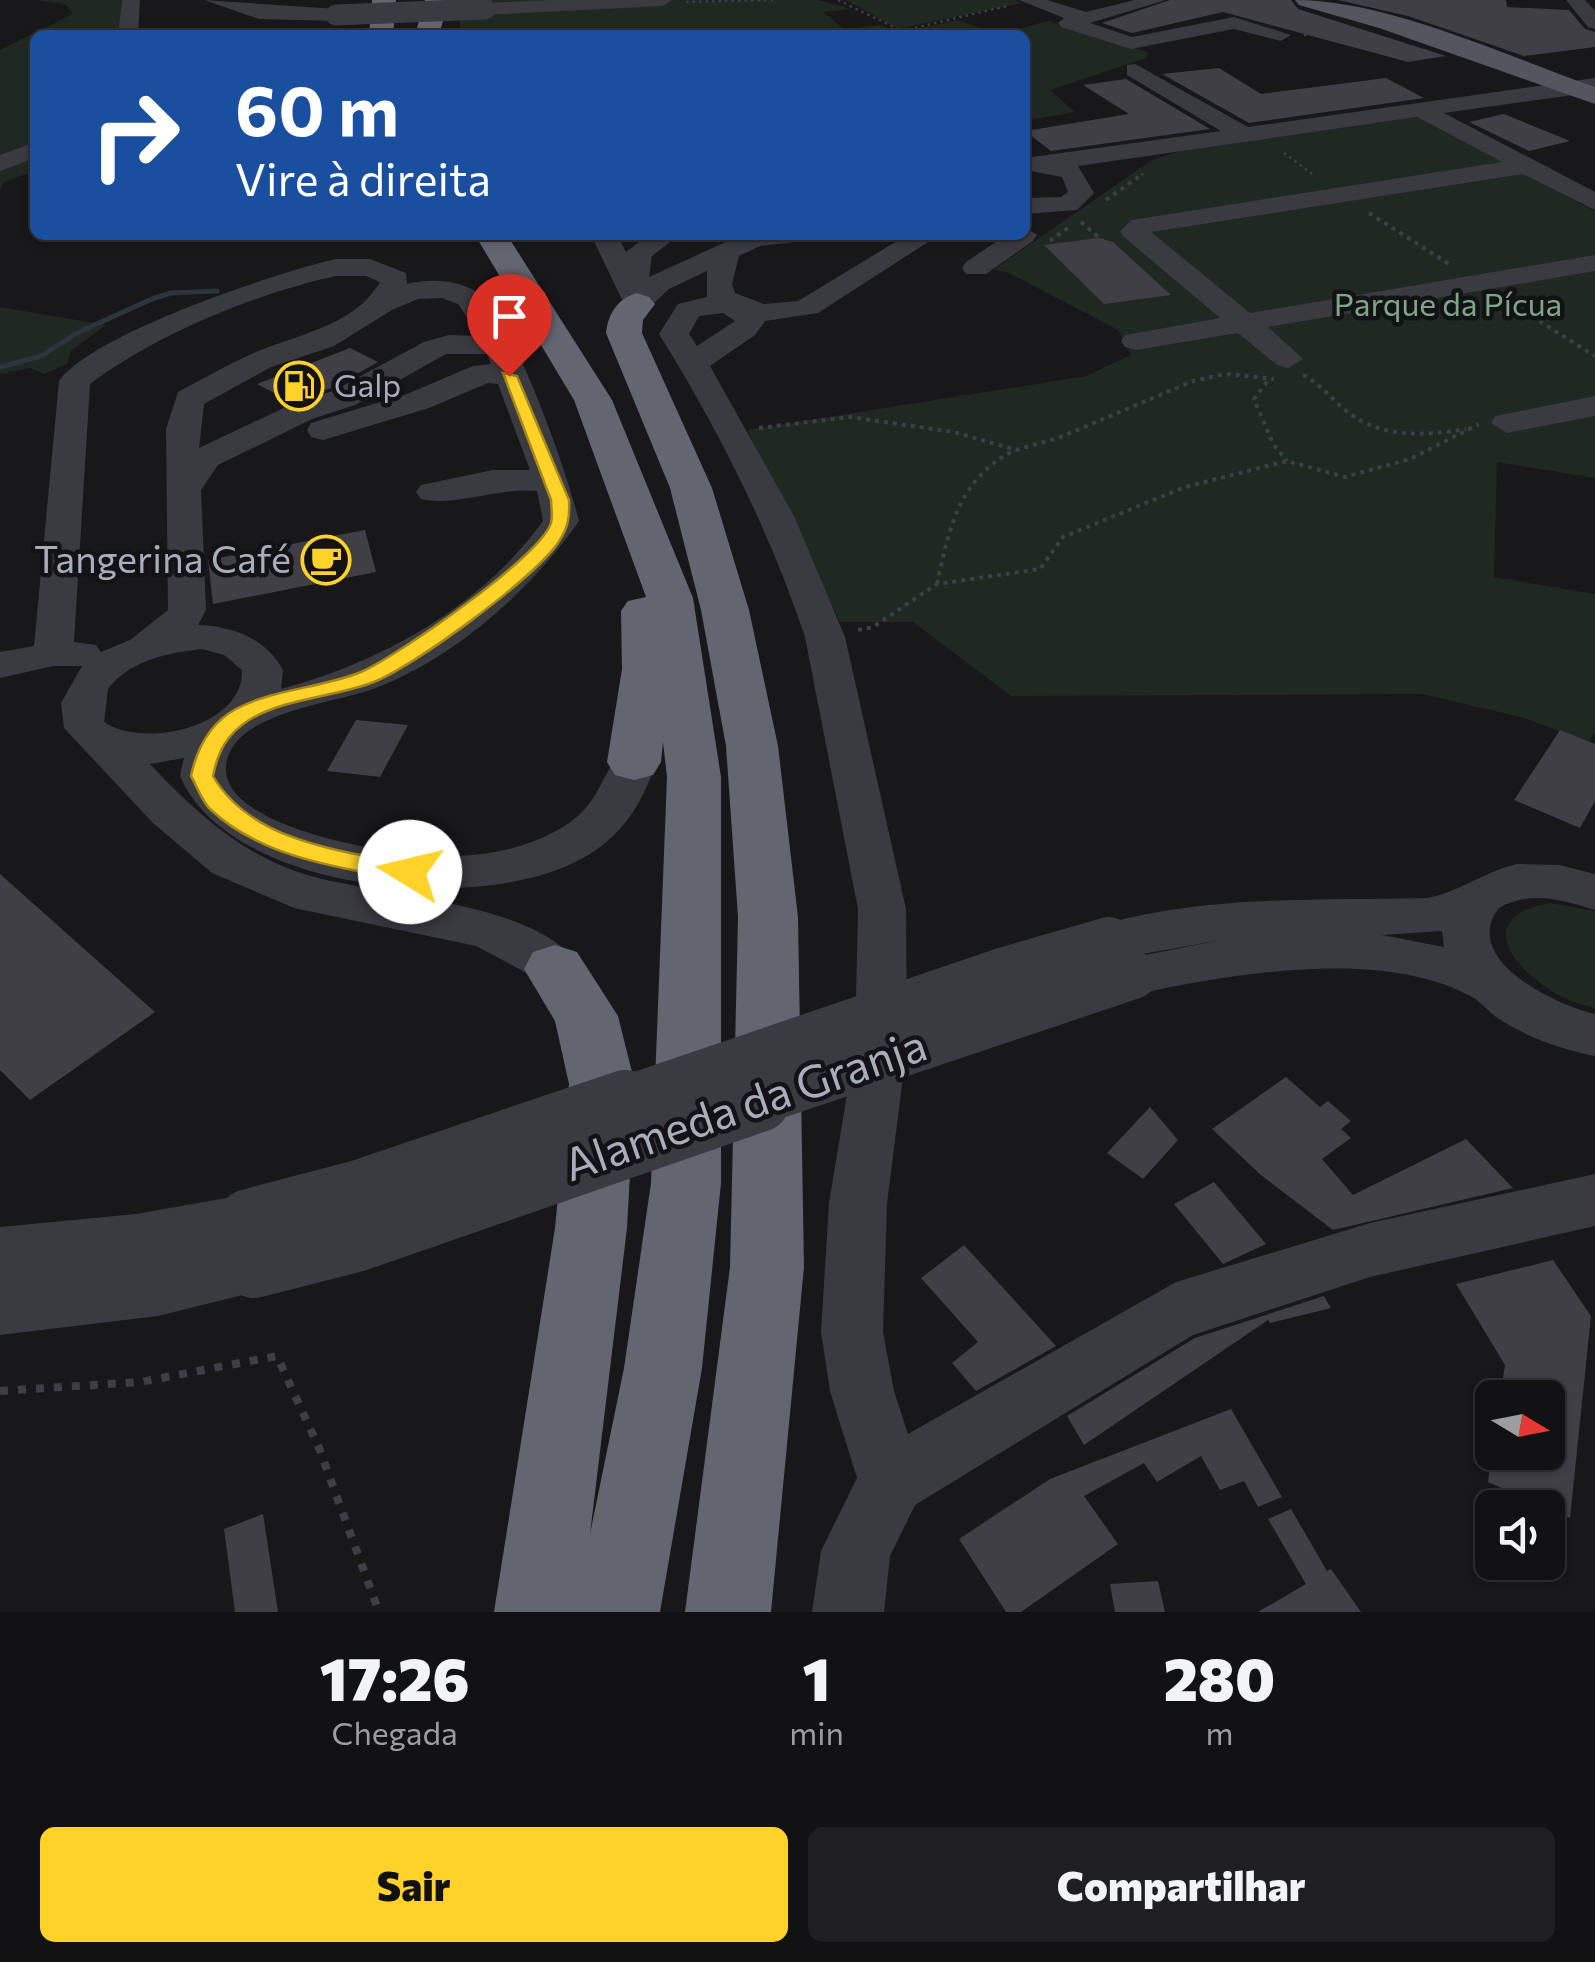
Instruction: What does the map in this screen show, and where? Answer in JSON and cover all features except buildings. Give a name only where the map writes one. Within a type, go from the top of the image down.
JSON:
[{"type":"highway","points":[[428,30],[437,0]]},
{"type":"highway","points":[[382,30],[385,1]]},
{"type":"highway","points":[[494,240],[547,318],[593,400],[670,598],[694,778],[686,1183],[662,1368],[617,1612]]},
{"type":"highway","points":[[637,304],[625,320],[624,333],[668,376],[691,488],[725,610],[752,746],[768,917],[767,1267],[728,1612]]},
{"type":"highway","points":[[592,316],[668,376]]},
{"type":"highway","points":[[634,762],[648,669],[638,514]]},
{"type":"highway","points":[[538,1612],[591,1228],[602,1084],[586,1016],[556,969]]},
{"type":"main road","points":[[1307,0],[1588,90]]},
{"type":"street","points":[[128,30],[131,0]]},
{"type":"street","points":[[213,0],[259,13],[336,15],[659,1]]},
{"type":"street","points":[[1028,0],[1131,43],[1234,23],[1281,35]]},
{"type":"street","points":[[1079,22],[1157,0]]},
{"type":"street","points":[[1576,0],[1595,22]]},
{"type":"street","points":[[1595,31],[1595,45]]},
{"type":"street","points":[[1134,70],[1244,135]]},
{"type":"street","points":[[1032,162],[1588,90]]},
{"type":"street","points":[[1420,110],[1595,202]]},
{"type":"street","points":[[1030,235],[1081,207],[1173,143]]},
{"type":"street","points":[[0,164],[30,151]]},
{"type":"street","points":[[1032,162],[1072,172],[1081,207]]},
{"type":"street","points":[[1283,371],[1243,324],[1133,231],[1141,226],[1526,166]]},
{"type":"street","points":[[1030,206],[1081,207]]},
{"type":"street","points":[[606,240],[637,304]]},
{"type":"street","points":[[637,304],[639,252],[658,240]]},
{"type":"street","points":[[637,304],[659,283],[748,240]]},
{"type":"street","points":[[668,376],[674,334],[679,319],[688,310],[706,304],[788,312],[808,307],[918,240]]},
{"type":"street","points":[[976,268],[1021,240]]},
{"type":"street","points":[[668,376],[743,331],[751,322],[722,298],[718,284],[726,252]]},
{"type":"street","points":[[52,654],[76,381],[103,360],[302,272],[344,263],[374,266],[396,278],[382,304]]},
{"type":"street","points":[[1136,342],[1595,263]]},
{"type":"street","points":[[105,743],[132,749],[163,748],[364,678],[414,653],[549,543],[561,521],[553,484],[493,331],[459,292],[430,288],[382,304],[323,340],[260,361],[190,398],[182,429],[187,610],[178,624],[90,686],[80,714],[88,731],[105,743],[168,811],[228,861],[294,890],[489,930],[556,969]]},
{"type":"street","points":[[184,366],[305,299]]},
{"type":"street","points":[[323,340],[314,351],[317,356],[366,385]]},
{"type":"street","points":[[312,421],[344,398],[435,348],[449,344],[496,345]]},
{"type":"street","points":[[184,490],[206,458],[312,421],[386,412],[484,373],[509,376]]},
{"type":"street","points":[[668,376],[736,432],[790,539],[825,638],[882,909],[880,1046],[858,1204],[852,1332],[862,1391],[891,1480]]},
{"type":"street","points":[[1507,424],[1595,406]]},
{"type":"street","points":[[433,492],[511,476],[553,484]]},
{"type":"street","points":[[0,665],[52,654],[131,654],[202,638],[247,649],[260,661],[264,677],[259,695],[207,753],[202,776],[218,804],[276,840],[309,852],[410,872],[486,870],[571,843],[616,804],[634,762]]},
{"type":"street","name":"Alameda da Granja","points":[[1492,984],[1473,958],[1466,931],[1471,908],[1488,891],[1514,881],[1546,880],[1595,892]]},
{"type":"street","name":"Alameda da Granja","points":[[0,1254],[136,1241],[356,1241],[1030,1006],[1121,958],[1225,921],[1427,916],[1471,908]]},
{"type":"street","name":"Alameda da Granja","points":[[1121,958],[1356,953],[1420,960],[1492,984],[1536,1016],[1593,1041]]},
{"type":"street","points":[[848,1612],[856,1551],[891,1480],[1176,1311],[1370,1250],[1595,1200]]},
{"type":"street","name":"Alameda da Granja","points":[[0,1306],[158,1288],[252,1244]]},
{"type":"path","points":[[659,1],[773,0]]},
{"type":"path","points":[[838,0],[894,30]]},
{"type":"path","points":[[901,30],[1018,4],[1079,22]]},
{"type":"path","points":[[1284,154],[1343,196]]},
{"type":"path","points":[[1030,235],[1149,169]]},
{"type":"path","points":[[1283,371],[1254,399],[1286,462]]},
{"type":"path","points":[[937,584],[950,520],[968,484],[994,458],[1058,438],[1193,381],[1225,374],[1283,371],[1322,384],[1340,405],[1364,423],[1395,436],[1507,424]]},
{"type":"path","points":[[736,432],[850,417],[954,432],[1016,450]]},
{"type":"path","points":[[825,638],[873,627],[937,584],[1040,568],[1063,537],[1185,488],[1286,462],[1346,478],[1410,459],[1469,428]]},
{"type":"path","points":[[0,1392],[139,1385],[200,1376],[276,1356],[326,1464],[379,1612]]},
{"type":"green space","points":[[35,0],[121,0],[120,30],[41,30],[73,14],[65,4]]},
{"type":"green space","points":[[466,0],[819,0],[852,9],[823,12],[844,29],[882,25],[889,30],[460,30],[459,15]]},
{"type":"green space","points":[[846,0],[1014,0],[1022,3],[898,29]]},
{"type":"green space","points":[[957,20],[986,30],[913,30]]},
{"type":"green space","points":[[1048,21],[1148,52],[1146,58],[1050,90],[1075,112],[1030,120],[1030,30],[1013,30]]},
{"type":"green space","points":[[30,35],[30,173],[4,182],[0,190],[0,50]]},
{"type":"green space","name":"Parque da Pícua","points":[[1417,117],[1595,211],[1595,478],[1497,462],[1494,577],[1595,594],[1595,731],[1588,743],[1525,718],[1421,694],[1011,696],[913,622],[840,622],[747,430],[1086,376],[1131,355],[1118,330],[1007,272],[993,270],[1152,160],[1180,151]]},
{"type":"green space","points":[[0,307],[106,325],[71,351],[67,364],[44,374],[31,368],[0,374]]},
{"type":"green space","points":[[1550,903],[1595,911],[1595,1008],[1551,991],[1531,976],[1515,959],[1507,942],[1508,925],[1522,912]]},
{"type":"waterway","points":[[0,367],[41,356],[77,333],[152,299],[171,293],[217,291]]},
{"type":"place","name":"Galp","points":[[299,386]]},
{"type":"place","name":"Tangerina Café","points":[[326,560]]},
{"type":"route","points":[[410,872],[353,863],[276,840],[218,804],[207,791],[202,776],[207,753],[223,729],[245,713],[364,678],[393,665],[506,582],[549,543],[561,521],[560,500],[509,376]]}]
